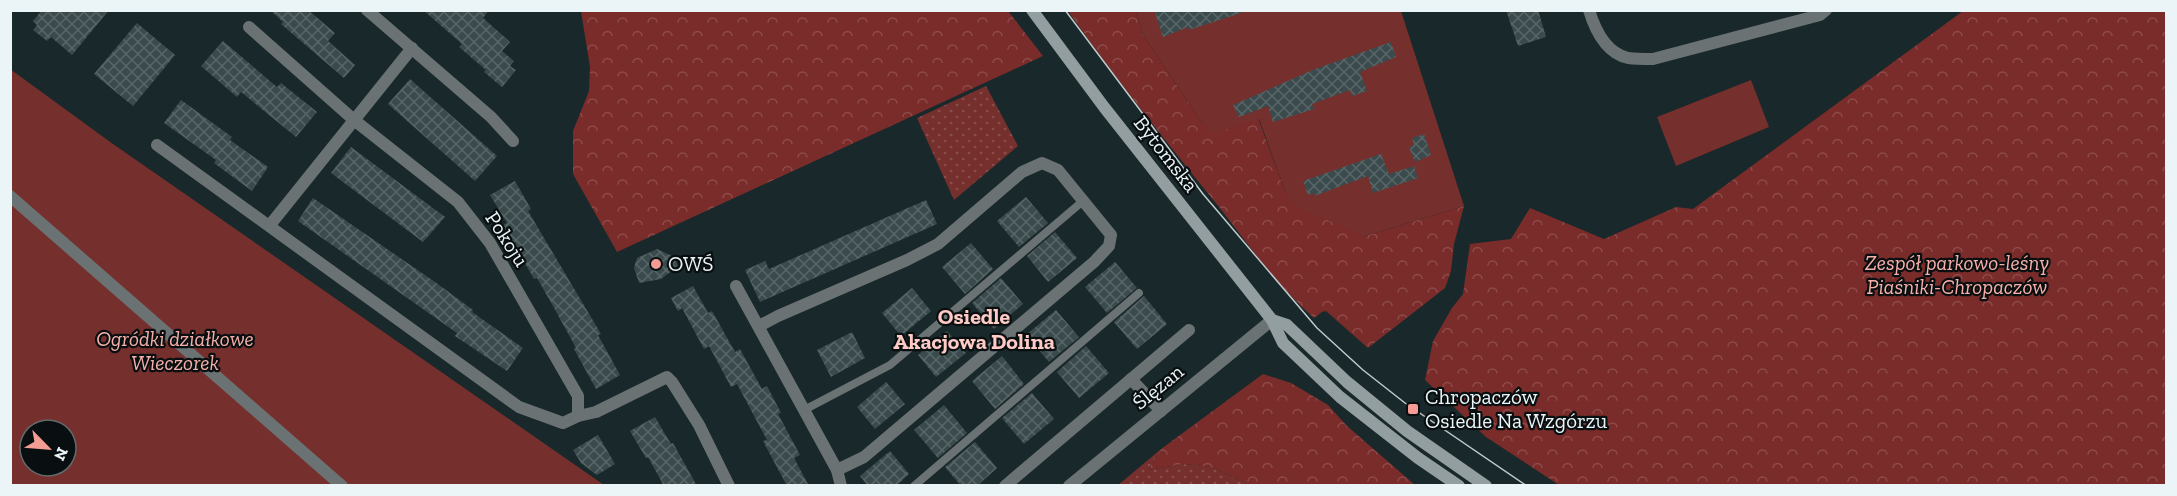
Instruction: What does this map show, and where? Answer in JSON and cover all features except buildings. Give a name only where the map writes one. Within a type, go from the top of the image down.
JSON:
[{"type":"main road","name":"Bytomska","points":[[1032,10],[1104,107],[1272,320],[1283,343],[1340,397],[1418,458],[1459,486]]},
{"type":"main road","name":"Bytomska","points":[[1272,320],[1287,325],[1347,382],[1407,431],[1486,486]]},
{"type":"street","points":[[367,10],[491,117],[513,141]]},
{"type":"street","points":[[1589,10],[1594,26],[1602,39],[1614,51],[1627,58],[1653,59],[1820,15],[1826,10]]},
{"type":"street","name":"Pokoju","points":[[249,27],[354,120],[458,202],[490,243],[578,396],[578,416]]},
{"type":"street","points":[[270,225],[412,48]]},
{"type":"street","points":[[157,145],[519,407],[563,423],[578,416],[596,412],[667,377],[697,420],[729,486]]},
{"type":"street","points":[[759,326],[907,261],[938,244],[1022,172],[1042,163],[1058,170],[1111,235],[1109,246],[1094,262],[864,457],[837,470]]},
{"type":"street","points":[[10,196],[342,486]]},
{"type":"street","points":[[736,286],[837,470],[841,486]]},
{"type":"street","name":"Ślęzan","points":[[1069,486],[1272,320]]},
{"type":"street","points":[[1005,486],[1189,330]]},
{"type":"street","points":[[1131,379],[1161,411]]},
{"type":"lane","points":[[804,410],[890,365],[1083,201]]},
{"type":"lane","points":[[914,486],[1139,293]]},
{"type":"green space","points":[[581,11],[1008,11],[1043,56],[617,252],[573,174],[573,131],[589,91],[590,67]]},
{"type":"green space","points":[[1068,11],[1136,11],[1143,35],[1201,121],[1258,118],[1286,194],[1365,236],[1464,206],[1454,244],[1451,271],[1445,288],[1368,348],[1326,311],[1314,318],[1264,265],[1104,61]]},
{"type":"green space","points":[[1136,11],[1401,11],[1464,206],[1365,236],[1296,207],[1286,194],[1259,119],[1214,133],[1201,121],[1143,35]]},
{"type":"green space","name":"Zespół parkowo-leśny Piaśniki-Chropaczów","points":[[1963,11],[2166,11],[2166,485],[1559,485],[1486,437],[1425,380],[1433,341],[1463,294],[1470,244],[1511,239],[1530,208],[1604,239],[1676,207],[1693,209]]},
{"type":"green space","name":"Ogródki działkowe Wieczorek","points":[[10,69],[113,144],[604,485],[11,485]]},
{"type":"green space","points":[[1751,80],[1769,127],[1676,166],[1657,117]]},
{"type":"green space","points":[[986,86],[1018,146],[954,200],[917,118]]},
{"type":"green space","points":[[1263,374],[1291,383],[1328,405],[1347,426],[1415,485],[1249,485],[1211,467],[1184,464],[1148,470],[1161,449]]},
{"type":"green space","points":[[1161,449],[1148,470],[1184,464],[1211,467],[1249,485],[1117,486]]},
{"type":"tram line","points":[[1065,10],[1203,194],[1317,328],[1363,370],[1405,403],[1527,486]]},
{"type":"place","name":"OWŚ","points":[[656,264]]},
{"type":"place","name":"Chropaczów Osiedle Na Wzgórzu","points":[[1413,409]]},
{"type":"district","name":"Osiedle Akacjowa Dolina","points":[[974,328]]}]
